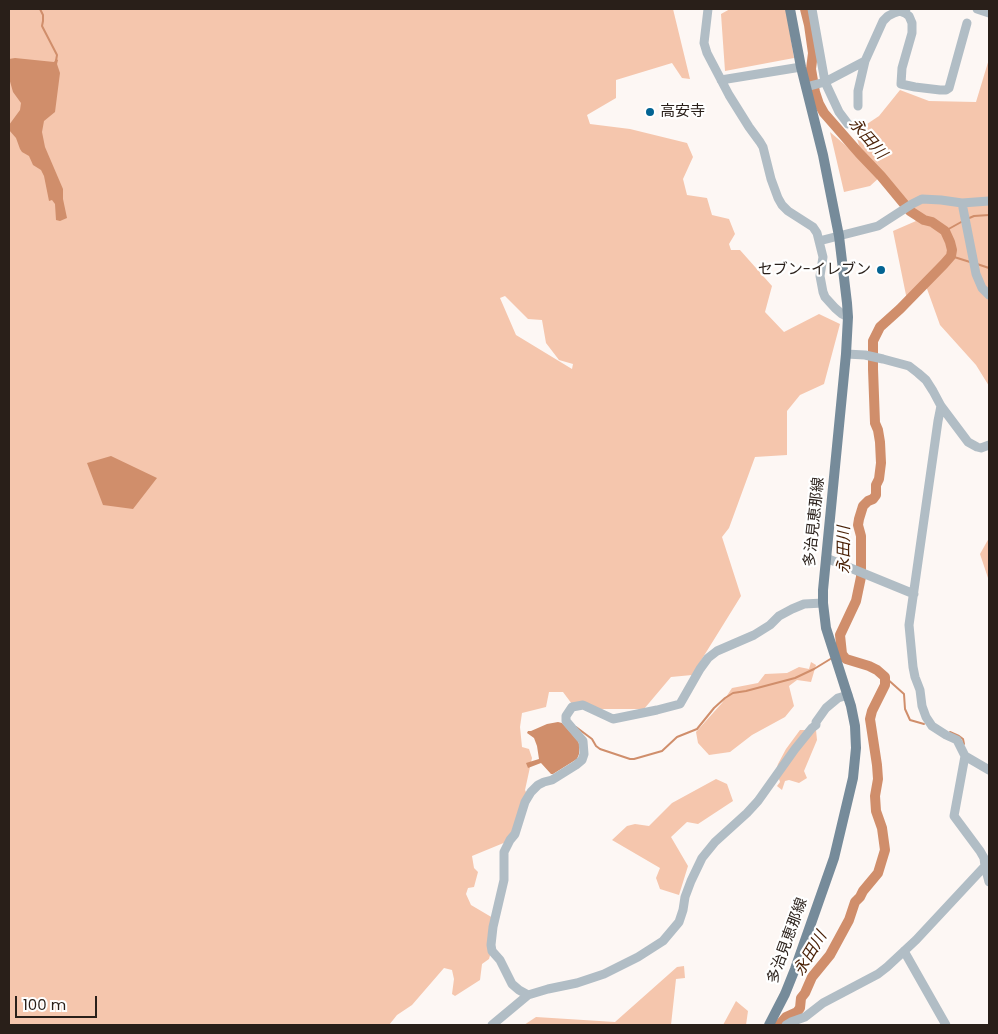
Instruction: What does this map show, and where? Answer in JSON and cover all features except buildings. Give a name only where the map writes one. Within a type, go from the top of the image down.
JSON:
[{"type":"main road","name":"多治見恵那線","points":[[769,1025],[795,969],[834,858],[853,778],[856,748],[855,726],[848,695],[826,628],[823,603],[848,317],[839,236],[790,9]]},
{"type":"street","points":[[708,9],[705,47],[707,53],[729,95],[763,147],[771,179],[782,205],[812,227],[817,233],[822,257],[820,276],[823,292],[835,308],[848,317]]},
{"type":"street","points":[[812,9],[824,83],[839,112],[848,124]]},
{"type":"street","points":[[977,9],[989,13]]},
{"type":"street","points":[[858,106],[858,91],[865,61],[883,21],[888,16],[905,11],[912,23],[912,33],[902,68],[901,84],[940,90],[949,88],[966,23]]},
{"type":"street","points":[[807,86],[824,83],[865,61]]},
{"type":"street","points":[[722,80],[801,67]]},
{"type":"street","points":[[819,241],[878,226],[922,199],[962,202],[989,201]]},
{"type":"street","points":[[962,202],[976,274],[982,288],[989,294]]},
{"type":"street","points":[[846,354],[869,356],[909,366],[926,380],[941,406],[968,442],[981,448],[989,445]]},
{"type":"street","points":[[941,406],[909,625],[913,667],[920,690],[922,706],[932,726],[946,736],[957,740],[965,756],[989,770]]},
{"type":"street","points":[[826,558],[914,594]]},
{"type":"street","points":[[528,995],[512,984],[500,960],[492,951],[493,927],[504,880],[504,852],[515,834],[525,802],[531,792],[538,785],[552,780],[582,760],[584,754],[583,741],[566,722],[566,716],[572,706],[583,705],[613,719],[680,704],[700,669],[708,658],[717,651],[754,636],[792,609],[804,604],[823,603]]},
{"type":"street","points":[[492,1025],[528,995],[604,974],[638,957],[663,941],[679,922],[691,881],[702,858],[715,842],[747,814],[758,801],[795,749],[816,725],[816,722],[826,708],[838,698],[848,695]]},
{"type":"street","points":[[965,756],[954,816],[984,858],[989,882]]},
{"type":"street","points":[[775,1015],[786,1025],[805,1017],[823,1003],[878,974],[922,935],[985,866]]},
{"type":"street","points":[[904,951],[946,1025]]},
{"type":"shaded area","points":[[9,9],[673,9],[690,79],[682,78],[672,63],[616,80],[616,98],[587,115],[590,124],[630,129],[687,143],[693,157],[683,179],[687,195],[707,198],[712,215],[729,219],[735,234],[729,244],[731,250],[740,250],[772,286],[765,312],[784,332],[819,314],[840,324],[824,384],[800,395],[787,411],[787,455],[755,457],[729,528],[722,537],[741,596],[692,675],[671,677],[644,709],[584,709],[572,704],[563,692],[549,692],[546,707],[522,713],[520,727],[522,747],[529,749],[532,758],[525,790],[527,794],[516,825],[506,842],[472,856],[474,868],[478,872],[474,887],[468,888],[466,894],[471,905],[493,918],[491,952],[489,959],[482,964],[480,980],[455,996],[452,994],[454,979],[452,970],[444,968],[412,1005],[397,1015],[389,1025],[9,1025]],"holes":[[[505,296],[528,319],[542,320],[546,343],[559,360],[573,364],[572,369],[516,335],[500,298]]]},
{"type":"shaded area","points":[[730,9],[786,9],[794,58],[725,71],[721,14]]},
{"type":"shaded area","points":[[9,59],[54,62],[56,59],[58,60],[57,64],[60,73],[55,112],[44,121],[42,132],[45,147],[63,189],[67,218],[60,221],[56,220],[55,204],[52,200],[49,201],[41,170],[33,165],[29,156],[22,152],[16,138],[9,130],[9,125],[20,110],[21,103],[13,92],[9,78]]},
{"type":"shaded area","points":[[989,59],[989,386],[976,365],[940,325],[926,283],[907,300],[893,231],[916,221],[880,177],[870,186],[844,192],[830,132],[872,168],[862,155],[855,132],[879,116],[900,90],[929,101],[976,102]]},
{"type":"shaded area","points":[[111,456],[157,478],[133,509],[103,505],[87,463]]},
{"type":"shaded area","points":[[989,538],[989,581],[980,554]]},
{"type":"shaded area","points":[[811,662],[816,665],[811,682],[797,680],[789,686],[794,706],[785,717],[752,735],[730,752],[709,755],[698,743],[696,732],[722,703],[732,688],[758,683],[765,674],[787,673],[799,667],[809,669]]},
{"type":"shaded area","points":[[558,722],[562,723],[578,741],[579,754],[577,759],[553,774],[541,763],[528,768],[526,763],[539,759],[534,738],[527,733],[528,731]]},
{"type":"shaded area","points":[[800,730],[816,730],[817,740],[804,771],[807,778],[799,783],[789,780],[785,781],[782,790],[777,786],[780,782],[776,770],[786,749]]},
{"type":"shaded area","points":[[716,779],[727,784],[733,801],[698,824],[687,822],[671,837],[688,866],[679,895],[660,889],[656,878],[660,868],[612,840],[627,826],[635,824],[649,826],[672,803]]},
{"type":"shaded area","points":[[684,966],[685,978],[676,979],[671,1025],[524,1025],[536,1017],[615,1022],[677,967]]},
{"type":"shaded area","points":[[736,1001],[748,1011],[746,1025],[723,1025]]},
{"type":"waterway","points":[[40,9],[43,15],[42,26],[57,55],[56,61]]},
{"type":"waterway","name":"永田川","points":[[779,1025],[786,1017],[797,1012],[800,1008],[801,998],[812,977],[830,955],[849,920],[855,902],[878,873],[885,850],[882,828],[876,811],[875,796],[878,779],[870,719],[885,685],[885,677],[869,666],[846,659],[842,654],[840,635],[856,601],[861,577],[859,519],[863,506],[876,495],[876,485],[879,479],[881,463],[880,442],[875,423],[873,341],[880,327],[944,264],[951,256],[952,250],[945,231],[910,211],[824,113],[815,92],[811,69],[813,53],[805,9]]},
{"type":"waterway","points":[[967,219],[974,216],[989,215]]},
{"type":"waterway","points":[[945,231],[963,221]]},
{"type":"waterway","points":[[951,256],[970,262]]},
{"type":"waterway","points":[[977,264],[989,268]]},
{"type":"waterway","points":[[576,727],[592,739],[600,749],[634,759],[662,751],[677,737],[697,729],[714,708],[733,693],[795,678],[832,658]]},
{"type":"waterway","points":[[885,677],[904,694],[905,709],[910,720],[924,724]]},
{"type":"waterway","points":[[950,732],[963,739],[964,744]]},
{"type":"place","name":"高安寺","points":[[650,112]]},
{"type":"place","name":"セブン-イレブン","points":[[881,270]]}]
